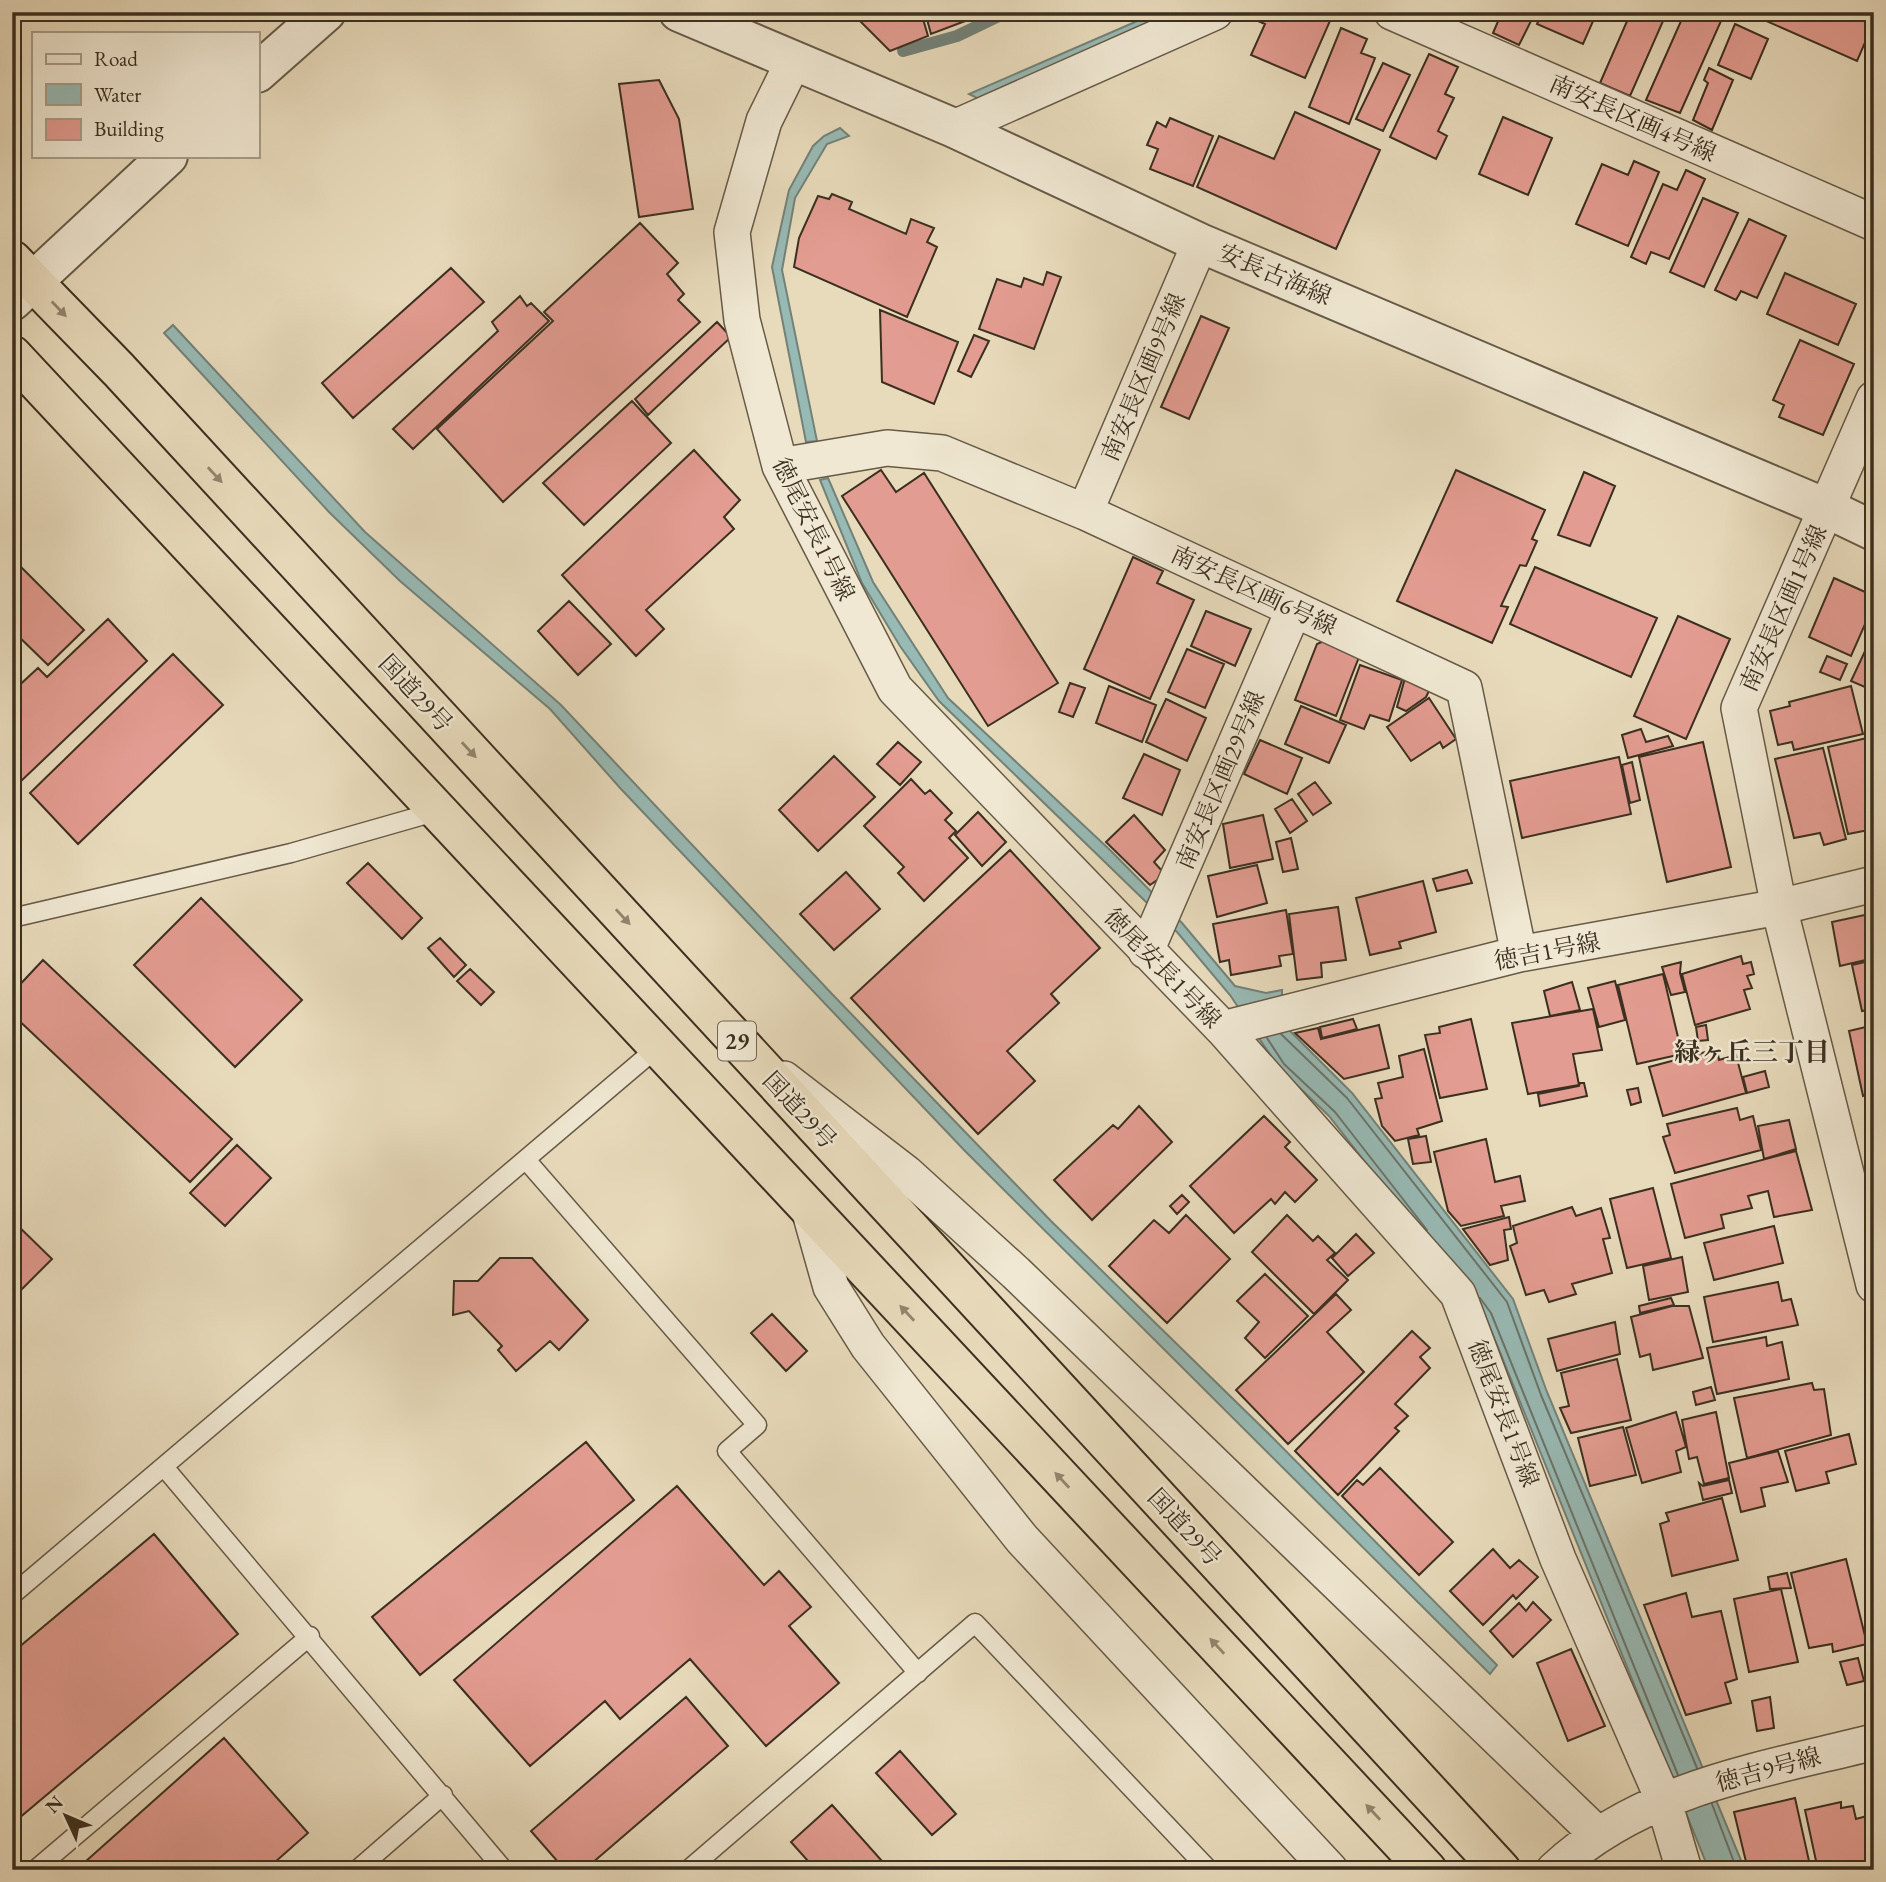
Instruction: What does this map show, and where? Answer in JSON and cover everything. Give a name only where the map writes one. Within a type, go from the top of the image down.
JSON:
[{"type":"highway","name":"国道29号","points":[[19,281],[119,370],[1501,1870]]},
{"type":"highway","name":"29","points":[[12,355],[1423,1866]]},
{"type":"street","points":[[259,71],[326,12]]},
{"type":"street","name":"安長古海線","points":[[679,12],[954,128],[1200,243],[1826,508],[1874,531]]},
{"type":"street","points":[[954,128],[1215,12]]},
{"type":"street","name":"南安長区画4号線","points":[[1392,12],[1874,223]]},
{"type":"street","name":"徳尾安長1号線","points":[[793,62],[764,121],[732,232],[742,320],[780,466],[895,689],[1223,1029],[1458,1294],[1558,1559],[1668,1797],[1684,1870]]},
{"type":"street","points":[[19,281],[166,158]]},
{"type":"street","name":"南安長区画9号線","points":[[1085,512],[1200,243]]},
{"type":"street","name":"南安長区画1号線","points":[[1874,399],[1740,708],[1779,907],[1860,1174],[1874,1285]]},
{"type":"street","name":"南安長区画6号線","points":[[780,466],[887,448],[942,453],[1085,512],[1464,688],[1519,954]]},
{"type":"street","name":"南安長区画29号線","points":[[1146,951],[1294,609]]},
{"type":"street","name":"徳吉1号線","points":[[1223,1029],[1519,954],[1779,907],[1874,884]]},
{"type":"street","points":[[752,1057],[859,1134],[955,1217],[1086,1339],[1598,1835]]},
{"type":"street","points":[[809,1209],[831,1287],[867,1346],[1023,1539],[1330,1870]]},
{"type":"street","name":"徳吉9号線","points":[[1554,1870],[1598,1835],[1668,1797],[1722,1780],[1874,1742]]},
{"type":"lane","points":[[12,918],[292,853],[438,811]]},
{"type":"lane","points":[[12,1595],[527,1161],[658,1047]]},
{"type":"lane","points":[[527,1161],[757,1425],[727,1451],[918,1673]]},
{"type":"lane","points":[[164,1468],[310,1636],[504,1870]]},
{"type":"lane","points":[[688,1870],[975,1623],[1209,1870]]},
{"type":"lane","points":[[35,1870],[310,1636]]},
{"type":"lane","points":[[357,1870],[443,1796]]},
{"type":"water","points":[[1158,12],[1184,12],[981,100],[969,94]]},
{"type":"water","points":[[840,128],[849,136],[827,144],[795,198],[782,270],[817,441],[806,442],[772,267],[789,190],[813,146],[824,136]]},
{"type":"water","points":[[173,325],[365,532],[561,705],[832,994],[1051,1221],[1273,1438],[1497,1665],[1490,1674],[965,1151],[621,789],[550,709],[400,581],[329,512],[164,333]]},
{"type":"water","points":[[828,478],[873,582],[948,698],[1111,851],[1182,923],[1235,986],[1266,993],[1282,990],[1282,998],[1262,1003],[1352,1093],[1513,1299],[1547,1392],[1745,1870],[1709,1870],[1485,1315],[1329,1116],[1279,1068],[1230,995],[1177,932],[939,701],[900,646],[862,583],[820,480]]},
{"type":"building","points":[[851,12],[921,12],[928,36],[890,51]]},
{"type":"building","points":[[925,12],[989,12],[931,34]]},
{"type":"building","points":[[1263,12],[1333,14],[1305,78],[1251,55],[1265,24],[1258,21]]},
{"type":"building","points":[[1502,12],[1511,12],[1531,21],[1519,45],[1493,33]]},
{"type":"building","points":[[1542,12],[1597,12],[1583,44],[1537,24]]},
{"type":"building","points":[[1631,12],[1667,12],[1630,96],[1600,83]]},
{"type":"building","points":[[1685,12],[1725,12],[1680,113],[1646,100]]},
{"type":"building","points":[[1746,12],[1874,12],[1874,22],[1857,61]]},
{"type":"building","points":[[1735,24],[1768,39],[1751,79],[1718,65]]},
{"type":"building","points":[[1341,28],[1367,39],[1361,53],[1375,58],[1349,124],[1309,107]]},
{"type":"building","points":[[1429,54],[1458,67],[1445,94],[1454,98],[1438,131],[1447,136],[1436,159],[1390,137]]},
{"type":"building","points":[[1383,63],[1410,75],[1383,131],[1356,119]]},
{"type":"building","points":[[1709,68],[1733,80],[1712,130],[1693,120],[1708,83],[1704,80]]},
{"type":"building","points":[[659,80],[679,119],[693,209],[639,217],[619,84]]},
{"type":"building","points":[[1295,112],[1380,150],[1336,249],[1197,187],[1219,136],[1274,159]]},
{"type":"building","points":[[1503,117],[1552,138],[1528,195],[1479,174]]},
{"type":"building","points":[[1170,118],[1213,136],[1193,186],[1150,169],[1158,149],[1147,145],[1157,122],[1166,127]]},
{"type":"building","points":[[1634,161],[1659,172],[1628,246],[1576,224],[1602,164],[1628,175]]},
{"type":"building","points":[[1686,170],[1705,179],[1669,259],[1651,252],[1646,264],[1631,257],[1663,184],[1677,190]]},
{"type":"building","points":[[832,194],[852,202],[849,209],[906,234],[911,219],[934,228],[927,242],[937,247],[907,317],[794,267],[799,238],[818,196],[829,199]]},
{"type":"building","points":[[1703,198],[1738,213],[1704,287],[1670,272]]},
{"type":"building","points":[[1749,219],[1786,236],[1757,298],[1741,291],[1736,300],[1715,290]]},
{"type":"building","points":[[640,223],[678,263],[667,274],[684,294],[678,300],[700,322],[503,502],[437,429],[553,321],[544,312]]},
{"type":"building","points":[[451,268],[484,302],[353,418],[322,383]]},
{"type":"building","points":[[1047,272],[1061,277],[1034,349],[979,329],[997,279],[1021,287],[1024,278],[1043,285]]},
{"type":"building","points":[[1785,273],[1856,304],[1838,345],[1767,314]]},
{"type":"building","points":[[520,296],[527,306],[531,303],[549,321],[413,449],[393,429],[498,331],[492,322]]},
{"type":"building","points":[[880,310],[958,342],[934,404],[882,382]]},
{"type":"building","points":[[1201,316],[1229,328],[1189,419],[1161,407]]},
{"type":"building","points":[[717,322],[731,337],[648,415],[635,399]]},
{"type":"building","points":[[974,335],[989,341],[971,377],[958,371]]},
{"type":"building","points":[[1800,340],[1854,364],[1823,435],[1779,417],[1784,405],[1773,400]]},
{"type":"building","points":[[632,401],[671,443],[584,525],[543,483]]},
{"type":"building","points":[[694,450],[740,500],[724,517],[734,529],[646,610],[664,629],[636,656],[562,575]]},
{"type":"building","points":[[881,470],[896,492],[924,473],[1058,683],[988,726],[842,496]]},
{"type":"building","points":[[1456,470],[1545,510],[1532,539],[1537,541],[1526,566],[1520,565],[1501,606],[1508,607],[1492,643],[1397,601]]},
{"type":"building","points":[[1584,472],[1615,486],[1590,546],[1558,535]]},
{"type":"building","points":[[1133,557],[1163,571],[1157,583],[1194,600],[1150,699],[1084,669]]},
{"type":"building","points":[[12,558],[84,630],[48,665],[12,630]]},
{"type":"building","points":[[1535,567],[1657,618],[1631,677],[1510,624]]},
{"type":"building","points":[[1834,578],[1874,596],[1874,604],[1851,656],[1809,637]]},
{"type":"building","points":[[569,601],[611,644],[578,675],[538,631]]},
{"type":"building","points":[[1206,611],[1251,629],[1235,666],[1191,646]]},
{"type":"building","points":[[1678,616],[1730,639],[1686,739],[1634,716]]},
{"type":"building","points":[[108,619],[147,661],[18,784],[12,779],[12,692],[38,668],[47,677]]},
{"type":"building","points":[[1874,632],[1874,691],[1851,681]]},
{"type":"building","points":[[1324,641],[1359,657],[1336,716],[1295,700],[1317,644]]},
{"type":"building","points":[[1187,649],[1224,664],[1205,708],[1168,692]]},
{"type":"building","points":[[173,654],[223,705],[78,844],[30,793]]},
{"type":"building","points":[[1827,656],[1847,664],[1840,680],[1820,672]]},
{"type":"building","points":[[1360,665],[1402,680],[1389,721],[1370,715],[1364,729],[1340,720]]},
{"type":"building","points":[[1405,678],[1430,689],[1426,697],[1406,711],[1397,707]]},
{"type":"building","points":[[1070,683],[1085,688],[1073,717],[1059,712]]},
{"type":"building","points":[[1109,686],[1156,705],[1142,742],[1096,723]]},
{"type":"building","points":[[1851,686],[1863,734],[1794,750],[1792,742],[1778,745],[1770,711],[1790,706],[1789,702]]},
{"type":"building","points":[[1429,698],[1456,739],[1443,748],[1440,742],[1411,761],[1387,727]]},
{"type":"building","points":[[1166,699],[1206,718],[1187,761],[1146,742]]},
{"type":"building","points":[[1301,706],[1346,725],[1329,763],[1285,744]]},
{"type":"building","points":[[1641,729],[1646,742],[1668,736],[1673,746],[1628,758],[1622,735]]},
{"type":"building","points":[[1867,738],[1874,768],[1874,829],[1848,834],[1828,747]]},
{"type":"building","points":[[1260,740],[1302,758],[1287,794],[1244,774]]},
{"type":"building","points":[[898,742],[921,762],[900,785],[877,764]]},
{"type":"building","points":[[1703,742],[1731,867],[1667,882],[1639,757]]},
{"type":"building","points":[[1823,748],[1846,839],[1824,845],[1820,833],[1794,838],[1775,759]]},
{"type":"building","points":[[1144,754],[1180,770],[1162,815],[1123,798]]},
{"type":"building","points":[[834,756],[875,797],[818,851],[779,810]]},
{"type":"building","points":[[1619,757],[1631,814],[1522,838],[1510,781]]},
{"type":"building","points":[[1632,762],[1640,800],[1630,803],[1622,765]]},
{"type":"building","points":[[911,779],[925,794],[930,790],[952,813],[945,820],[956,831],[949,838],[968,858],[924,901],[898,873],[904,867],[864,826]]},
{"type":"building","points":[[1315,782],[1331,803],[1313,815],[1298,794]]},
{"type":"building","points":[[1292,799],[1307,821],[1290,833],[1275,809]]},
{"type":"building","points":[[978,812],[1006,842],[982,866],[955,835]]},
{"type":"building","points":[[1134,815],[1165,850],[1154,862],[1162,871],[1160,878],[1150,885],[1106,842]]},
{"type":"building","points":[[1263,815],[1273,859],[1230,868],[1223,824]]},
{"type":"building","points":[[1291,838],[1298,869],[1283,872],[1276,842]]},
{"type":"building","points":[[1010,850],[1100,948],[1051,994],[1059,1003],[1007,1051],[1035,1081],[978,1134],[851,998]]},
{"type":"building","points":[[368,863],[422,918],[402,939],[347,883]]},
{"type":"building","points":[[1257,865],[1267,903],[1217,917],[1208,876]]},
{"type":"building","points":[[1467,870],[1472,883],[1437,891],[1433,879]]},
{"type":"building","points":[[846,872],[880,909],[834,950],[800,914]]},
{"type":"building","points":[[1423,881],[1436,932],[1399,942],[1401,948],[1370,955],[1356,898]]},
{"type":"building","points":[[201,898],[302,1000],[235,1067],[134,965]]},
{"type":"building","points":[[1338,907],[1346,960],[1321,963],[1322,977],[1297,980],[1289,914]]},
{"type":"building","points":[[1286,910],[1293,954],[1279,956],[1281,966],[1231,975],[1229,960],[1220,962],[1213,924]]},
{"type":"building","points":[[1874,913],[1874,958],[1840,966],[1832,922]]},
{"type":"building","points":[[440,938],[466,965],[454,977],[428,948]]},
{"type":"building","points":[[1741,956],[1743,964],[1751,962],[1754,974],[1747,976],[1752,988],[1744,990],[1750,1009],[1695,1025],[1682,974]]},
{"type":"building","points":[[43,960],[232,1139],[190,1182],[12,1014],[12,993]]},
{"type":"building","points":[[1874,960],[1874,1009],[1862,1011],[1852,965]]},
{"type":"building","points":[[1681,962],[1680,973],[1685,992],[1671,995],[1662,967]]},
{"type":"building","points":[[470,969],[494,992],[481,1005],[457,981]]},
{"type":"building","points":[[1663,974],[1682,1054],[1637,1064],[1618,985]]},
{"type":"building","points":[[1615,981],[1625,1020],[1599,1027],[1588,988]]},
{"type":"building","points":[[1572,982],[1580,1010],[1550,1016],[1544,991]]},
{"type":"building","points":[[1593,1009],[1602,1050],[1573,1054],[1579,1085],[1528,1094],[1512,1023]]},
{"type":"building","points":[[1353,1019],[1357,1029],[1322,1038],[1320,1027]]},
{"type":"building","points":[[1471,1019],[1487,1089],[1440,1098],[1425,1035],[1440,1033],[1439,1027]]},
{"type":"building","points":[[1379,1025],[1389,1068],[1344,1079],[1295,1033],[1318,1028],[1321,1039]]},
{"type":"building","points":[[1706,1025],[1708,1040],[1698,1041],[1696,1027]]},
{"type":"building","points":[[1874,1025],[1874,1093],[1863,1096],[1849,1031]]},
{"type":"building","points":[[1424,1049],[1442,1121],[1417,1129],[1419,1135],[1395,1141],[1382,1126],[1375,1099],[1382,1098],[1378,1083],[1403,1077],[1399,1056]]},
{"type":"building","points":[[1717,1049],[1719,1060],[1736,1055],[1746,1093],[1663,1116],[1649,1067]]},
{"type":"building","points":[[1765,1071],[1769,1087],[1747,1093],[1743,1077]]},
{"type":"building","points":[[1584,1083],[1587,1096],[1540,1106],[1538,1094],[1579,1086]]},
{"type":"building","points":[[1638,1088],[1641,1102],[1631,1105],[1627,1090]]},
{"type":"building","points":[[1139,1106],[1172,1142],[1092,1220],[1054,1180],[1113,1125],[1118,1129]]},
{"type":"building","points":[[1737,1108],[1740,1120],[1753,1116],[1761,1150],[1675,1173],[1663,1137],[1670,1135],[1667,1124]]},
{"type":"building","points":[[1264,1116],[1290,1142],[1285,1147],[1317,1180],[1295,1202],[1285,1192],[1275,1204],[1271,1199],[1234,1233],[1190,1186]]},
{"type":"building","points":[[1789,1120],[1796,1149],[1764,1159],[1758,1126]]},
{"type":"building","points":[[1426,1136],[1431,1162],[1413,1164],[1408,1139]]},
{"type":"building","points":[[1486,1139],[1495,1182],[1520,1176],[1525,1201],[1501,1206],[1504,1216],[1461,1226],[1448,1211],[1434,1152]]},
{"type":"building","points":[[237,1145],[271,1178],[225,1226],[190,1193]]},
{"type":"building","points":[[1796,1151],[1812,1210],[1774,1217],[1768,1191],[1748,1196],[1752,1208],[1721,1215],[1724,1228],[1685,1238],[1671,1184]]},
{"type":"building","points":[[1653,1188],[1671,1258],[1627,1268],[1610,1199]]},
{"type":"building","points":[[1182,1195],[1189,1202],[1177,1214],[1170,1206]]},
{"type":"building","points":[[1572,1207],[1576,1216],[1601,1208],[1610,1238],[1603,1239],[1612,1273],[1572,1284],[1576,1294],[1549,1302],[1544,1290],[1526,1295],[1510,1246],[1517,1243],[1513,1226]]},
{"type":"building","points":[[1186,1215],[1230,1259],[1167,1323],[1109,1266],[1154,1220],[1169,1233]]},
{"type":"building","points":[[1287,1215],[1313,1241],[1318,1236],[1335,1253],[1327,1260],[1348,1280],[1314,1314],[1252,1252]]},
{"type":"building","points":[[1509,1217],[1511,1229],[1504,1230],[1508,1260],[1490,1265],[1463,1229]]},
{"type":"building","points":[[12,1220],[52,1259],[12,1299]]},
{"type":"building","points":[[1774,1226],[1783,1263],[1714,1280],[1704,1243]]},
{"type":"building","points":[[1356,1234],[1374,1253],[1348,1276],[1332,1258]]},
{"type":"building","points":[[1682,1257],[1688,1292],[1649,1300],[1643,1266]]},
{"type":"building","points":[[500,1258],[532,1258],[588,1320],[559,1350],[550,1341],[516,1371],[498,1350],[502,1346],[469,1311],[453,1315],[454,1281],[478,1281]]},
{"type":"building","points":[[1265,1274],[1308,1316],[1265,1358],[1245,1338],[1259,1322],[1237,1301]]},
{"type":"building","points":[[1778,1282],[1782,1301],[1791,1299],[1798,1325],[1713,1342],[1704,1297]]},
{"type":"building","points":[[1336,1294],[1351,1310],[1327,1332],[1364,1372],[1288,1444],[1236,1390]]},
{"type":"building","points":[[1671,1298],[1674,1305],[1640,1313],[1639,1306]]},
{"type":"building","points":[[1672,1306],[1689,1306],[1703,1358],[1653,1370],[1650,1354],[1640,1357],[1631,1317]]},
{"type":"building","points":[[772,1314],[807,1351],[786,1371],[751,1333]]},
{"type":"building","points":[[1615,1322],[1620,1354],[1557,1371],[1548,1339]]},
{"type":"building","points":[[1412,1331],[1430,1348],[1420,1357],[1430,1368],[1395,1404],[1408,1416],[1395,1428],[1399,1431],[1338,1495],[1295,1451]]},
{"type":"building","points":[[1766,1337],[1767,1346],[1782,1342],[1789,1379],[1717,1394],[1707,1348]]},
{"type":"building","points":[[1617,1359],[1631,1420],[1571,1433],[1560,1408],[1569,1406],[1561,1373]]},
{"type":"building","points":[[1812,1383],[1814,1390],[1824,1389],[1831,1435],[1747,1458],[1734,1398]]},
{"type":"building","points":[[1711,1387],[1715,1400],[1696,1405],[1693,1392]]},
{"type":"building","points":[[1676,1412],[1686,1447],[1676,1451],[1681,1472],[1642,1483],[1626,1428]]},
{"type":"building","points":[[1716,1412],[1729,1478],[1704,1484],[1697,1457],[1689,1459],[1682,1420]]},
{"type":"building","points":[[1623,1427],[1636,1475],[1590,1486],[1578,1438]]},
{"type":"building","points":[[1849,1434],[1856,1464],[1826,1472],[1829,1483],[1796,1491],[1785,1451]]},
{"type":"building","points":[[586,1442],[634,1500],[420,1675],[372,1617]]},
{"type":"building","points":[[1778,1451],[1788,1482],[1761,1488],[1765,1506],[1741,1512],[1729,1463]]},
{"type":"building","points":[[1380,1468],[1453,1542],[1419,1575],[1342,1496],[1357,1480],[1363,1485]]},
{"type":"building","points":[[1729,1480],[1732,1493],[1703,1500],[1699,1483],[1703,1486]]},
{"type":"building","points":[[677,1486],[764,1585],[779,1571],[811,1607],[789,1626],[839,1683],[766,1746],[690,1659],[620,1719],[605,1701],[530,1766],[454,1680]]},
{"type":"building","points":[[1722,1498],[1738,1560],[1672,1576],[1660,1524],[1669,1521],[1666,1513]]},
{"type":"building","points":[[154,1534],[238,1634],[12,1824],[12,1653]]},
{"type":"building","points":[[1493,1549],[1510,1568],[1519,1560],[1538,1577],[1516,1599],[1513,1595],[1483,1625],[1450,1591]]},
{"type":"building","points":[[1846,1559],[1867,1644],[1833,1652],[1832,1644],[1809,1648],[1791,1573]]},
{"type":"building","points":[[1787,1573],[1791,1588],[1770,1589],[1768,1577]]},
{"type":"building","points":[[1781,1589],[1798,1662],[1749,1672],[1734,1599]]},
{"type":"building","points":[[1686,1593],[1692,1617],[1721,1611],[1737,1679],[1725,1683],[1731,1703],[1686,1715],[1644,1605]]},
{"type":"building","points":[[1533,1602],[1551,1620],[1513,1657],[1490,1631],[1519,1603],[1526,1611]]},
{"type":"building","points":[[1571,1649],[1605,1726],[1568,1741],[1537,1663]]},
{"type":"building","points":[[1858,1658],[1864,1681],[1847,1685],[1840,1662]]},
{"type":"building","points":[[686,1697],[728,1746],[584,1870],[565,1870],[531,1831]]},
{"type":"building","points":[[1770,1697],[1774,1728],[1757,1731],[1752,1701]]},
{"type":"building","points":[[224,1738],[308,1833],[266,1870],[76,1870]]},
{"type":"building","points":[[900,1751],[956,1814],[932,1835],[876,1773]]},
{"type":"building","points":[[1795,1798],[1811,1870],[1748,1870],[1734,1812]]},
{"type":"building","points":[[1841,1802],[1841,1808],[1853,1806],[1856,1819],[1874,1814],[1874,1870],[1818,1870],[1805,1810]]},
{"type":"building","points":[[832,1805],[890,1870],[816,1870],[791,1842]]},
{"type":"waterway","points":[[903,51],[957,36],[1007,12]]},
{"type":"district","name":"緑ヶ丘三丁目","points":[[1752,1052]]}]
